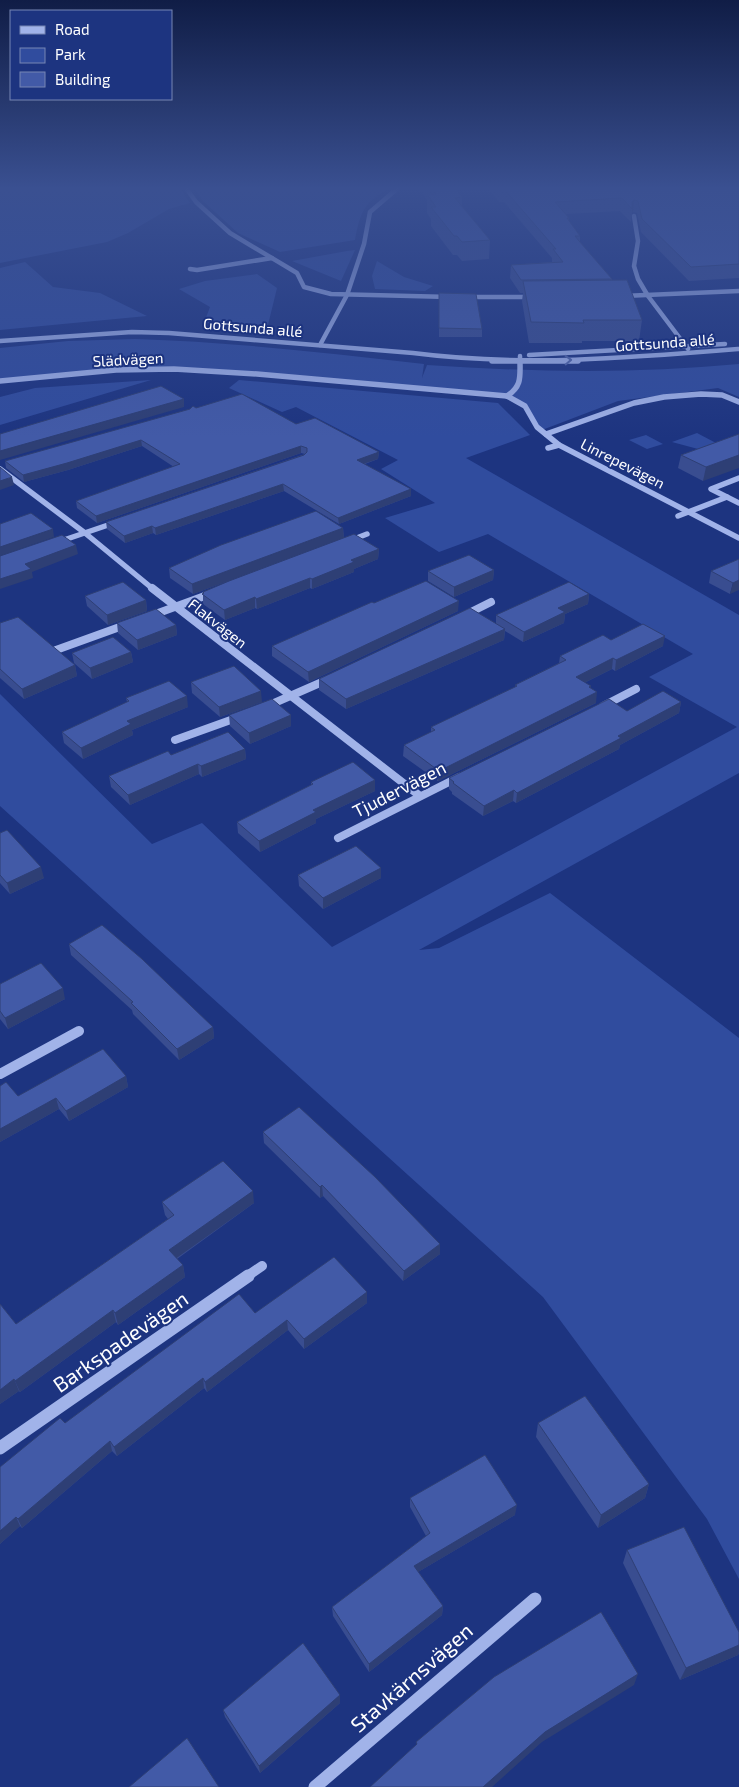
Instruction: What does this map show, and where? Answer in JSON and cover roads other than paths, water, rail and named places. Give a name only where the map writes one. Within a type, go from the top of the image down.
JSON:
[{"type":"street","points":[[296,271],[304,287],[324,293],[461,298],[537,297]]},
{"type":"street","points":[[320,345],[347,295],[355,271]]},
{"type":"street","points":[[637,271],[648,296],[685,347],[692,353]]},
{"type":"street","points":[[616,296],[739,291]]},
{"type":"street","name":"Gottsunda allé","points":[[0,341],[132,332],[169,333],[465,359],[619,358],[739,349]]},
{"type":"street","name":"Gottsunda allé","points":[[520,358],[739,344]]},
{"type":"street","points":[[507,396],[516,391],[520,386],[520,358]]},
{"type":"street","name":"Slädvägen","points":[[0,382],[116,370],[174,369],[257,374]]},
{"type":"street","name":"Linrepevägen","points":[[257,374],[507,396],[525,406],[537,427],[559,445],[739,538]]},
{"type":"street","points":[[546,434],[634,403],[664,397],[701,394],[722,395],[739,402]]},
{"type":"street","points":[[548,448],[559,445]]},
{"type":"street","points":[[579,464],[589,460]]},
{"type":"street","points":[[0,465],[10,463]]},
{"type":"street","name":"Flakvägen","points":[[0,469],[420,796]]},
{"type":"street","points":[[612,481],[623,477]]},
{"type":"street","points":[[739,478],[711,489],[739,503]]},
{"type":"street","points":[[641,496],[652,492]]},
{"type":"street","points":[[678,516],[726,497]]},
{"type":"street","points":[[47,546],[122,521]]},
{"type":"street","points":[[712,534],[723,529]]},
{"type":"street","points":[[340,545],[367,534]]},
{"type":"street","points":[[56,650],[221,590]]},
{"type":"street","points":[[456,618],[491,602]]},
{"type":"street","points":[[255,710],[291,697],[335,676]]},
{"type":"street","points":[[593,710],[636,689]]},
{"type":"street","points":[[175,740],[246,714]]},
{"type":"street","name":"Tjudervägen","points":[[338,838],[464,774]]},
{"type":"street","points":[[0,1074],[79,1031]]},
{"type":"street","name":"Barkspadevägen","points":[[0,1448],[262,1266]]},
{"type":"street","name":"Stavkärnsvägen","points":[[315,1787],[535,1599]]}]
